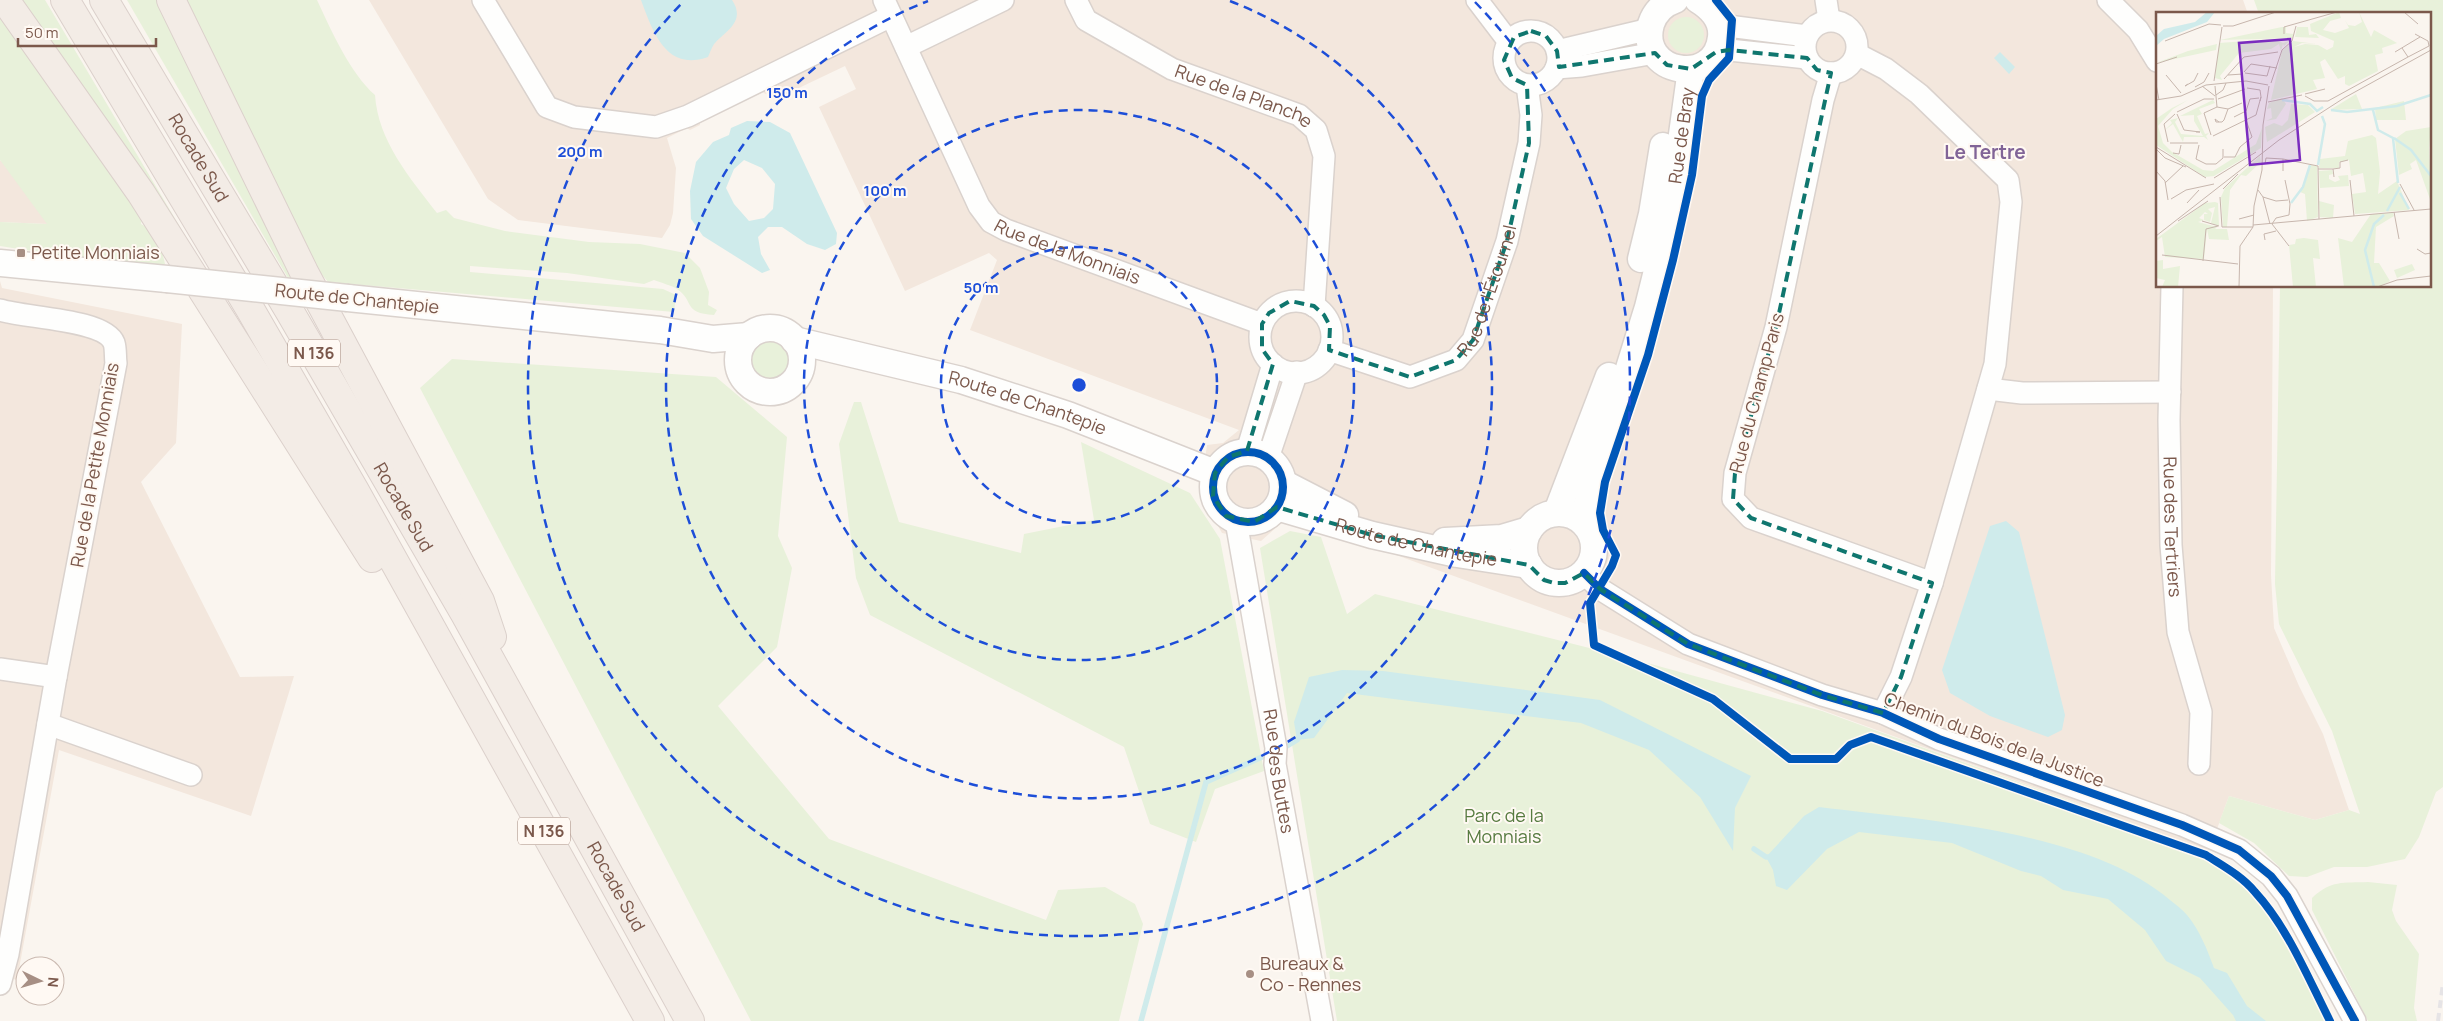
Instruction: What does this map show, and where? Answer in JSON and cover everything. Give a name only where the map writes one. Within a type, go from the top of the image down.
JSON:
[{"type":"highway","points":[[5,0],[141,192],[402,606],[439,640]]},
{"type":"highway","name":"Rocade Sud","points":[[66,0],[250,309],[439,640],[650,1021]]},
{"type":"highway","name":"Rocade Sud","points":[[104,0],[290,312],[465,614],[690,1021]]},
{"type":"highway","points":[[171,0],[309,281],[480,601],[518,709]]},
{"type":"street","points":[[483,0],[547,107],[574,117],[656,127],[688,116],[888,8]]},
{"type":"street","points":[[906,47],[1003,0]]},
{"type":"street","name":"Rue de la Planche","points":[[1076,0],[1086,20],[1172,69],[1299,115],[1316,130],[1324,156],[1314,306]]},
{"type":"street","points":[[1477,0],[1509,42]]},
{"type":"street","points":[[1668,55],[1653,18],[1660,9],[1674,0]]},
{"type":"street","points":[[1556,60],[1668,55],[1706,63],[1716,52],[1720,44],[1720,25],[1715,14],[1708,6],[1698,0]]},
{"type":"street","points":[[2108,0],[2138,30],[2156,58]]},
{"type":"street","name":"Rue de la Monniais","points":[[888,8],[980,206],[991,222],[1006,230],[1262,324]]},
{"type":"street","points":[[1827,10],[1851,29],[1856,36],[1857,54],[1847,68],[1831,74],[1817,70],[1807,58],[1805,51],[1807,36],[1820,23],[1827,10]]},
{"type":"street","points":[[1720,25],[1807,36]]},
{"type":"street","points":[[1538,32],[1546,36],[1556,60],[1545,81],[1527,85],[1512,78],[1507,71],[1504,60],[1505,50],[1509,42],[1522,33],[1538,32]]},
{"type":"street","points":[[1716,52],[1729,50],[1807,58]]},
{"type":"street","points":[[1857,54],[1886,69],[1919,94],[2008,180],[2012,202],[1995,364],[1932,583],[1901,677],[1882,713]]},
{"type":"street","name":"Rue de Bray","points":[[1557,512],[1602,397],[1631,304],[1652,214],[1668,55]]},
{"type":"street","name":"Rue de Bray","points":[[1582,520],[1648,307],[1669,223],[1668,55]]},
{"type":"street","name":"Rue du Champ Paris","points":[[1831,74],[1823,100],[1776,327],[1734,473],[1732,499],[1751,518],[1932,583]]},
{"type":"street","name":"Rue de l'Étournel","points":[[1329,350],[1410,377],[1456,360],[1473,340],[1507,241],[1529,143],[1531,115],[1527,85]]},
{"type":"street","name":"Route de Chantepie","points":[[0,263],[660,330],[713,339],[749,336]]},
{"type":"street","name":"Rue des Tertriers","points":[[2172,288],[2170,392],[2171,545],[2178,632],[2201,712],[2200,764]]},
{"type":"street","points":[[1303,301],[1314,306],[1324,315],[1330,326],[1332,338],[1329,350],[1315,367],[1297,372],[1291,372],[1273,364],[1262,349],[1260,336],[1262,324],[1269,313],[1284,303],[1303,301]]},
{"type":"street","name":"Rue de la Petite Monniais","points":[[0,310],[17,315],[84,324],[104,332],[114,342],[116,363],[56,677],[8,954],[0,984]]},
{"type":"street","points":[[738,365],[742,344],[749,336],[768,328],[778,329],[794,340],[802,356],[799,374]]},
{"type":"street","points":[[713,339],[738,365],[746,382],[762,392],[780,391],[794,382],[813,360],[835,351]]},
{"type":"street","name":"Route de Chantepie","points":[[794,340],[962,380],[1068,415],[1215,473]]},
{"type":"street","points":[[1258,455],[1273,364]]},
{"type":"street","points":[[1258,455],[1297,372]]},
{"type":"street","points":[[1988,389],[2022,393],[2170,392]]},
{"type":"street","points":[[1258,455],[1281,473],[1280,495],[1270,514],[1254,522],[1236,521],[1226,516],[1218,507],[1213,496],[1212,484],[1215,473],[1228,457],[1258,455]]},
{"type":"street","name":"Route de Chantepie","points":[[1280,495],[1438,542],[1502,538],[1528,530]]},
{"type":"street","name":"Route de Chantepie","points":[[1280,495],[1372,535],[1457,554],[1528,565]]},
{"type":"street","points":[[1557,512],[1582,520],[1590,529],[1594,540],[1592,558],[1584,573],[1570,581],[1554,583],[1535,574],[1528,565],[1524,554],[1524,542],[1528,530],[1541,518],[1557,512]]},
{"type":"street","name":"Rue des Buttes","points":[[1236,521],[1276,748],[1275,764],[1322,1021]]},
{"type":"street","name":"Chemin du Bois de la Justice","points":[[1584,573],[1600,589],[1688,644],[1822,696],[1882,713],[1939,739],[2182,825],[2239,850],[2271,876],[2287,896],[2354,1021]]},
{"type":"street","points":[[0,669],[56,677]]},
{"type":"street","points":[[48,724],[190,775]]},
{"type":"highlighted area","points":[[1531,31],[1546,36],[1557,51],[1559,67],[1655,53],[1667,65],[1691,69],[1716,52],[1729,50],[1807,58],[1817,70],[1831,73],[1776,327],[1735,473],[1733,499],[1751,518],[1932,583],[1901,677],[1883,713],[1822,695],[1688,644],[1600,589],[1584,573],[1565,583],[1554,583],[1544,580],[1529,565],[1372,535],[1277,507],[1254,522],[1226,516],[1213,496],[1215,473],[1228,457],[1247,451],[1273,364],[1262,349],[1262,324],[1269,313],[1290,301],[1314,306],[1324,315],[1330,326],[1329,350],[1410,377],[1456,360],[1473,340],[1507,241],[1529,143],[1527,85],[1512,78],[1504,60],[1514,37]]},
{"type":"shaded area","points":[[369,0],[2243,0],[2247,12],[2156,12],[2156,288],[2273,288],[2271,575],[2274,628],[2299,686],[2323,734],[2349,810],[2315,820],[2229,796],[2209,851],[1289,516],[1261,541],[1222,533],[1200,494],[1207,445],[1223,443],[1239,430],[970,330],[997,260],[989,253],[905,291],[819,107],[856,89],[845,66],[782,96],[777,83],[773,84],[772,90],[765,94],[762,90],[700,122],[700,125],[690,130],[687,128],[667,138],[676,168],[673,213],[670,225],[662,238],[518,220],[488,199]]},
{"type":"shaded area","points":[[0,160],[3,163],[48,224],[0,222]]},
{"type":"shaded area","points":[[0,281],[2,288],[182,324],[176,443],[141,482],[240,677],[294,676],[251,816],[59,750],[21,956],[15,956],[15,979],[0,975]]},
{"type":"green space","points":[[12,0],[45,0],[205,269],[198,269]]},
{"type":"green space","points":[[127,0],[162,0],[298,279],[288,278]]},
{"type":"green space","points":[[184,0],[317,0],[349,63],[375,95],[377,112],[382,128],[397,158],[437,213],[446,210],[454,218],[505,231],[589,242],[640,244],[685,253],[700,268],[709,292],[708,305],[717,310],[714,315],[697,312],[677,289],[654,280],[644,284],[567,273],[470,266],[470,272],[663,289],[676,295],[674,312],[328,282],[316,267]]},
{"type":"green space","points":[[2254,0],[2443,0],[2443,787],[2436,792],[2419,837],[2405,859],[2367,867],[2334,867],[2307,877],[2289,876],[2254,843],[2219,823],[2229,796],[2315,820],[2349,810],[2360,814],[2332,731],[2279,624],[2275,584],[2280,288],[2430,288],[2430,12],[2258,12]]},
{"type":"green space","points":[[0,14],[142,217],[141,224],[147,227],[155,236],[165,264],[115,264],[0,246],[0,222],[47,224],[0,160]]},
{"type":"green space","points":[[1686,17],[1693,18],[1699,22],[1703,28],[1703,42],[1699,48],[1693,52],[1686,53],[1679,52],[1673,48],[1669,42],[1668,35],[1669,28],[1673,22],[1679,18]]},
{"type":"green space","points":[[774,340],[781,343],[787,349],[790,360],[789,368],[781,377],[774,380],[766,380],[759,377],[751,368],[750,356],[753,349],[762,341]]},
{"type":"green space","points":[[452,359],[716,377],[787,437],[778,536],[792,568],[777,647],[718,706],[829,839],[1046,920],[1058,890],[1105,887],[1135,904],[1143,924],[1119,1021],[751,1021],[420,388]]},
{"type":"green space","points":[[854,402],[861,402],[899,522],[1021,553],[1024,534],[1094,520],[1081,442],[1190,493],[1220,539],[1264,771],[1215,789],[1196,842],[1150,824],[1124,747],[870,615],[856,578],[839,444]]},
{"type":"green space","name":"Parc de la Monniais","points":[[1290,531],[1321,537],[1347,614],[1375,594],[1629,658],[1822,711],[2209,851],[2247,876],[2269,901],[2298,951],[2332,1021],[1337,1021],[1260,548]]},
{"type":"green space","points":[[2368,882],[2397,885],[2392,910],[2396,921],[2419,954],[2414,1008],[2417,1021],[2368,1021],[2312,910],[2312,898],[2331,885]]},
{"type":"water","points":[[641,0],[732,0],[737,14],[733,24],[714,44],[708,57],[694,60],[682,59],[672,54],[656,36]]},
{"type":"water","points":[[2000,52],[2015,67],[2009,74],[1994,58]]},
{"type":"water","points":[[747,121],[770,122],[790,133],[837,233],[836,244],[825,250],[807,244],[782,227],[768,227],[758,237],[761,254],[770,270],[762,273],[703,236],[691,219],[690,191],[696,162],[713,142],[729,135],[731,128]],"holes":[[[744,160],[762,168],[775,184],[773,209],[764,218],[749,221],[734,204],[726,188],[734,169]]]},
{"type":"water","points":[[2006,521],[2019,532],[2065,715],[2062,730],[2048,737],[1990,716],[1950,693],[1942,670],[1990,526]]},
{"type":"water","points":[[1342,670],[1383,671],[1600,700],[1751,776],[1735,808],[1733,851],[1700,797],[1649,750],[1581,723],[1347,693],[1314,738],[1297,740],[1294,722],[1309,677]]},
{"type":"water","points":[[1819,807],[1906,817],[2003,832],[2051,843],[2096,858],[2136,876],[2185,913],[2192,921],[2206,947],[2214,968],[2227,973],[2247,1006],[2266,1021],[2236,1021],[2233,1015],[2200,978],[2166,961],[2145,930],[2108,899],[2063,890],[2041,876],[2021,871],[1952,843],[1859,832],[1827,849],[1787,890],[1776,886],[1773,870],[1766,857],[1804,816]]},
{"type":"waterway","points":[[1287,746],[1297,740],[1300,735]]},
{"type":"waterway","points":[[1141,1021],[1206,782],[1262,757]]},
{"type":"waterway","points":[[1754,849],[1766,857],[1772,857]]},
{"type":"railway","points":[[2438,1021],[2443,983]]},
{"type":"cycle path","points":[[1716,0],[1732,20],[1729,58],[1709,80],[1702,96],[1692,175],[1673,260],[1648,355],[1605,482],[1600,513],[1603,530],[1616,555],[1612,566],[1590,603],[1594,645],[1713,699],[1790,759],[1836,759],[1850,745],[1871,737],[2206,855],[2250,886],[2267,906],[2297,954],[2330,1021]]},
{"type":"cycle path","points":[[1255,452],[1268,458],[1277,467],[1281,473],[1283,487],[1281,501],[1273,512],[1262,520],[1241,522],[1234,520],[1223,512],[1215,501],[1213,480],[1215,473],[1223,462],[1234,454],[1255,452]]},
{"type":"cycle path","points":[[1584,573],[1600,589],[1688,644],[1822,695],[1883,713],[1939,739],[2182,825],[2239,850],[2271,876],[2287,896],[2355,1021]]},
{"type":"place","name":"Petite Monniais","points":[[21,253]]},
{"type":"place","name":"Bureaux & Co - Rennes","points":[[1250,974]]},
{"type":"district","name":"Le Tertre","points":[[1985,152]]}]
